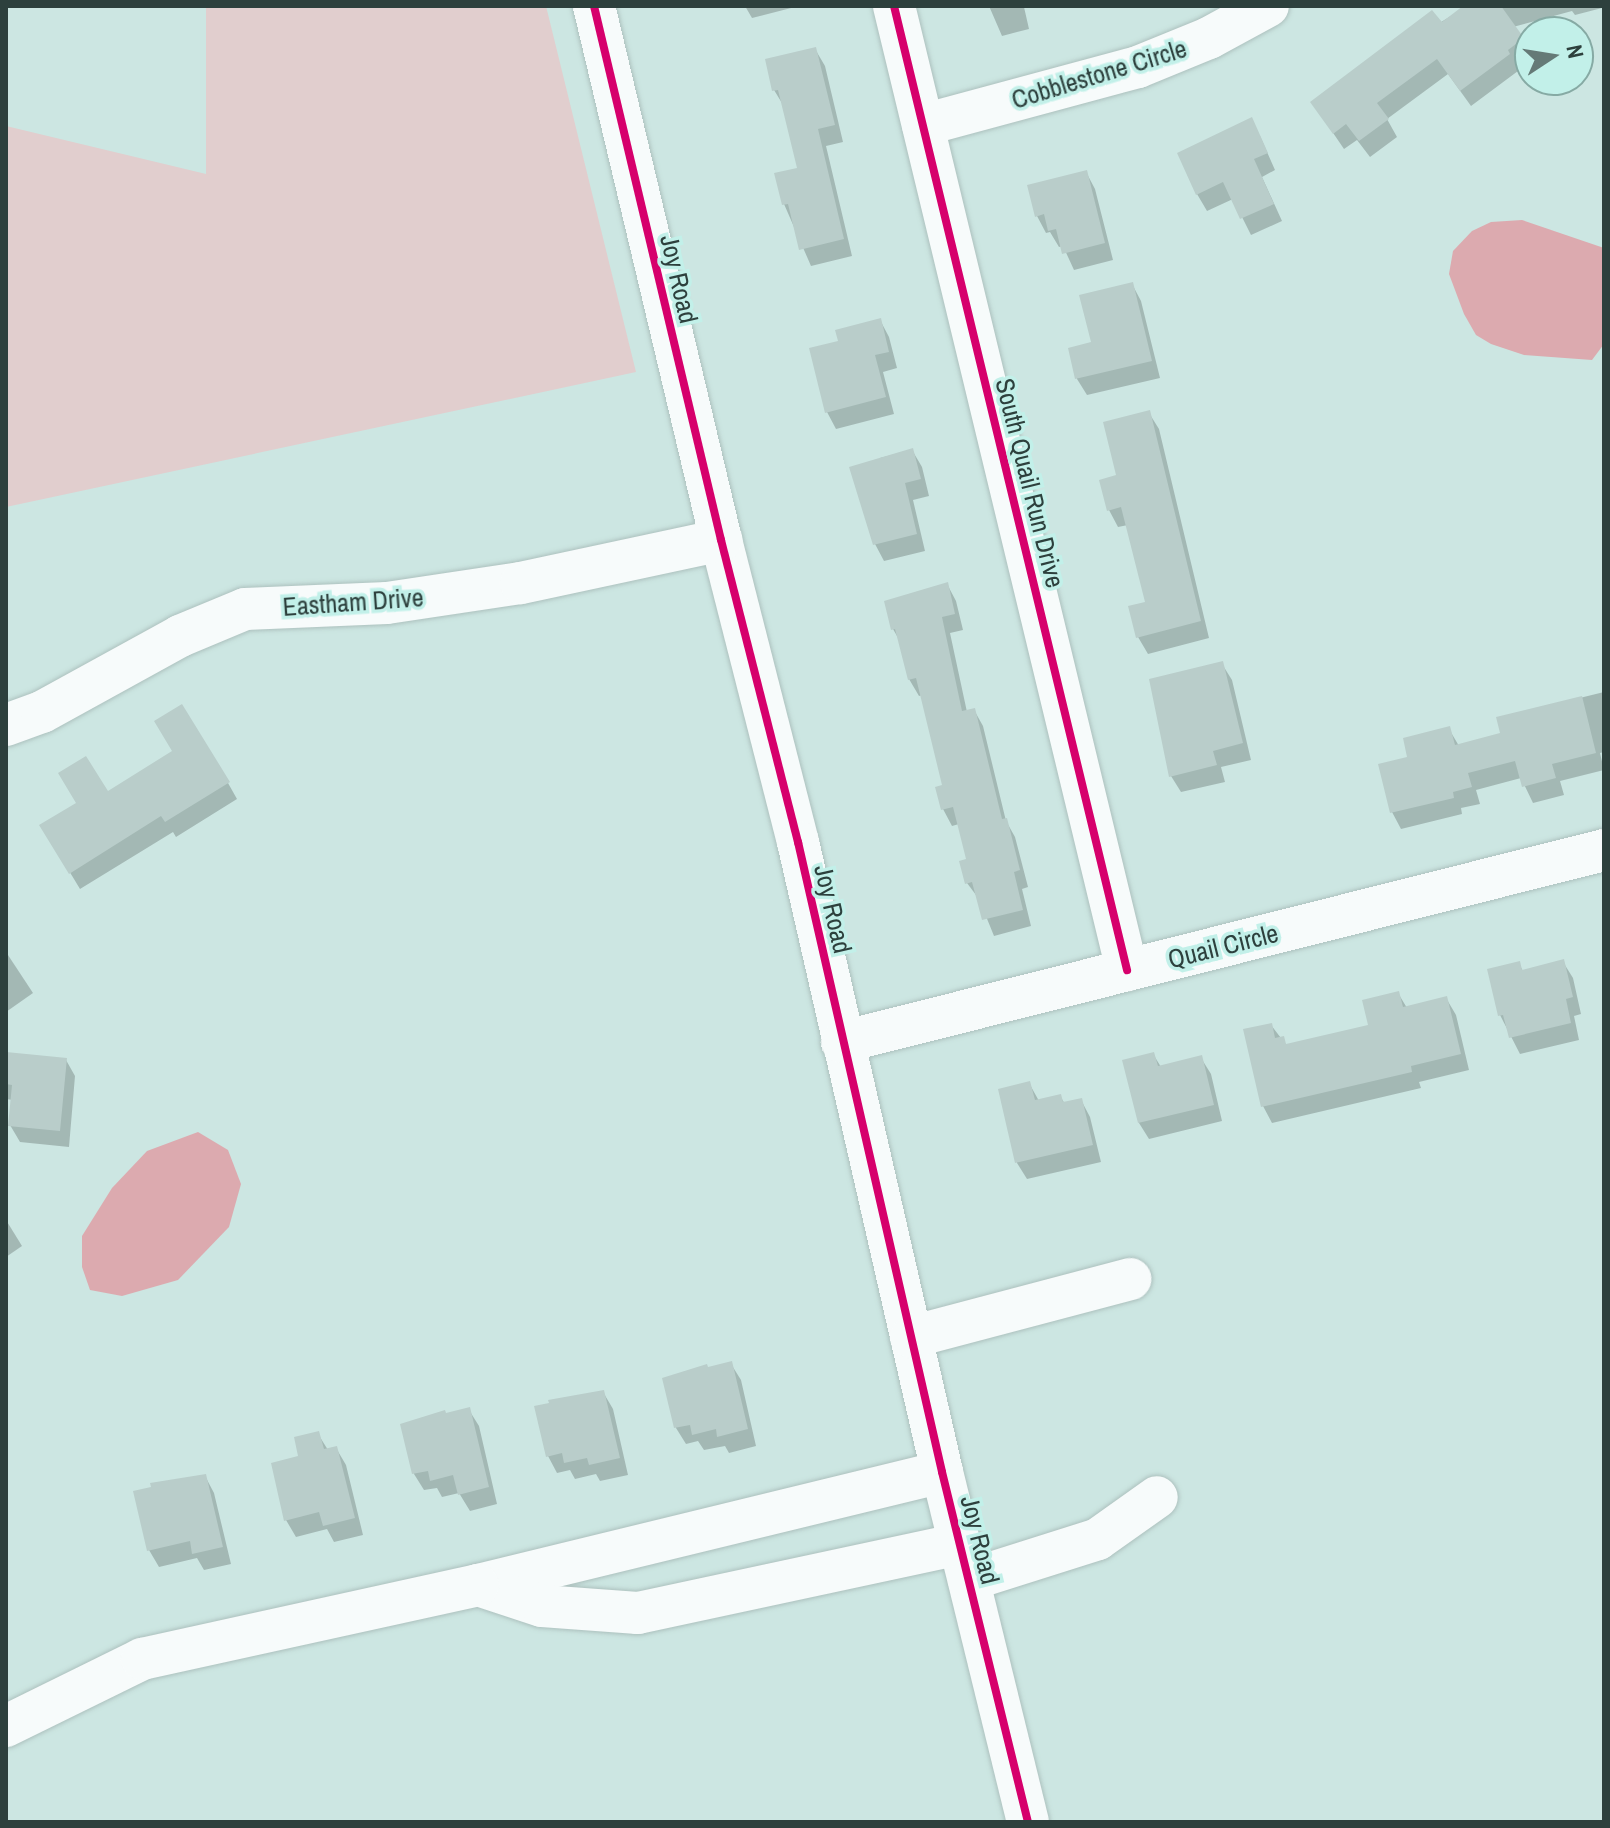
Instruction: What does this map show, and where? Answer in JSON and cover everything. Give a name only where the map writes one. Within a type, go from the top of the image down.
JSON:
[{"type":"street","name":"Joy Road","points":[[594,6],[721,540],[798,842],[942,1472],[1028,1822]]},
{"type":"street","name":"South Quail Run Drive","points":[[894,6],[1127,970]]},
{"type":"street","name":"Cobblestone Circle","points":[[923,125],[1138,67],[1209,38],[1268,6]]},
{"type":"street","name":"Eastham Drive","points":[[6,725],[42,712],[180,636],[245,609],[387,603],[521,583],[721,540]]},
{"type":"street","name":"Quail Circle","points":[[842,1042],[1604,850]]},
{"type":"street","points":[[911,1337],[1130,1279]]},
{"type":"street","points":[[6,1726],[142,1659],[478,1585],[942,1472]]},
{"type":"street","points":[[478,1585],[542,1606],[638,1613],[1098,1539],[1157,1497]]},
{"type":"shaded area","points":[[206,6],[546,6],[636,372],[6,507],[6,126],[206,174]]},
{"type":"shaded area","points":[[1522,220],[1604,248],[1604,344],[1592,360],[1524,355],[1491,344],[1476,335],[1464,314],[1449,274],[1453,251],[1472,231],[1491,222]]},
{"type":"shaded area","points":[[198,1132],[228,1150],[241,1184],[229,1227],[178,1280],[122,1296],[90,1290],[82,1267],[82,1236],[112,1188],[147,1151]]},
{"type":"building","points":[[1463,6],[1501,6],[1514,24],[1514,46],[1508,50],[1510,54],[1460,91],[1437,59],[1377,103],[1389,119],[1359,141],[1346,124],[1333,134],[1310,102],[1432,10],[1442,22]]},
{"type":"building","points":[[816,47],[835,125],[818,129],[844,239],[799,250],[788,204],[782,205],[774,173],[797,168],[778,90],[772,91],[765,59]]},
{"type":"building","points":[[1252,117],[1268,153],[1254,159],[1274,204],[1240,219],[1223,182],[1196,195],[1177,153]]},
{"type":"building","points":[[1087,170],[1105,243],[1062,254],[1056,229],[1048,231],[1044,214],[1035,217],[1027,185]]},
{"type":"building","points":[[1133,282],[1152,361],[1075,379],[1068,348],[1091,342],[1079,295]]},
{"type":"building","points":[[881,318],[889,352],[875,355],[886,397],[825,413],[809,348],[838,341],[835,330]]},
{"type":"building","points":[[1150,410],[1201,621],[1136,638],[1128,606],[1145,602],[1121,507],[1107,511],[1099,480],[1116,475],[1103,422]]},
{"type":"building","points":[[913,448],[921,479],[905,483],[917,534],[873,545],[849,467]]},
{"type":"building","points":[[948,582],[955,614],[942,617],[962,711],[975,708],[1002,819],[1007,818],[1020,870],[1014,872],[1023,910],[982,920],[972,882],[965,884],[959,861],[966,859],[953,807],[941,810],[935,787],[942,785],[916,678],[908,680],[884,601]]},
{"type":"building","points":[[1223,661],[1243,743],[1213,751],[1217,765],[1169,777],[1149,679]]},
{"type":"building","points":[[1582,696],[1596,753],[1552,764],[1556,778],[1522,787],[1515,761],[1468,773],[1472,787],[1453,792],[1454,798],[1390,813],[1378,764],[1407,757],[1403,738],[1450,726],[1455,745],[1500,733],[1496,717]]},
{"type":"building","points":[[182,704],[230,782],[165,822],[161,816],[69,874],[39,825],[76,803],[58,773],[86,756],[108,791],[172,751],[154,721]]},
{"type":"building","points":[[1564,959],[1573,997],[1566,999],[1571,1023],[1509,1038],[1503,1015],[1498,1016],[1487,969],[1520,961],[1522,970]]},
{"type":"building","points":[[1399,991],[1403,1007],[1447,996],[1461,1054],[1411,1066],[1412,1072],[1261,1107],[1243,1029],[1272,1023],[1275,1038],[1284,1036],[1286,1044],[1368,1025],[1362,1000]]},
{"type":"building","points":[[6,1052],[67,1058],[60,1131],[8,1126],[12,1085],[6,1084]]},
{"type":"building","points":[[1154,1052],[1158,1066],[1202,1055],[1214,1105],[1138,1123],[1122,1060]]},
{"type":"building","points":[[1030,1081],[1035,1100],[1061,1094],[1063,1102],[1082,1098],[1093,1145],[1015,1163],[998,1089]]},
{"type":"building","points":[[732,1361],[748,1429],[717,1437],[716,1429],[692,1435],[690,1425],[674,1428],[662,1378],[707,1364],[708,1367]]},
{"type":"building","points":[[604,1390],[620,1458],[589,1465],[587,1458],[564,1463],[562,1453],[546,1457],[534,1406],[549,1403],[548,1400]]},
{"type":"building","points":[[470,1407],[489,1487],[458,1495],[453,1475],[430,1481],[428,1471],[412,1474],[400,1424],[445,1410],[446,1413]]},
{"type":"building","points":[[319,1431],[324,1449],[337,1446],[355,1518],[323,1526],[319,1512],[284,1521],[271,1463],[298,1456],[294,1437]]},
{"type":"building","points":[[206,1474],[223,1547],[192,1554],[190,1541],[147,1551],[133,1491],[151,1487],[150,1483]]},
{"type":"cycle path","points":[[594,6],[721,540],[798,842],[942,1472],[1028,1822]]},
{"type":"cycle path","points":[[894,6],[1127,970]]}]
